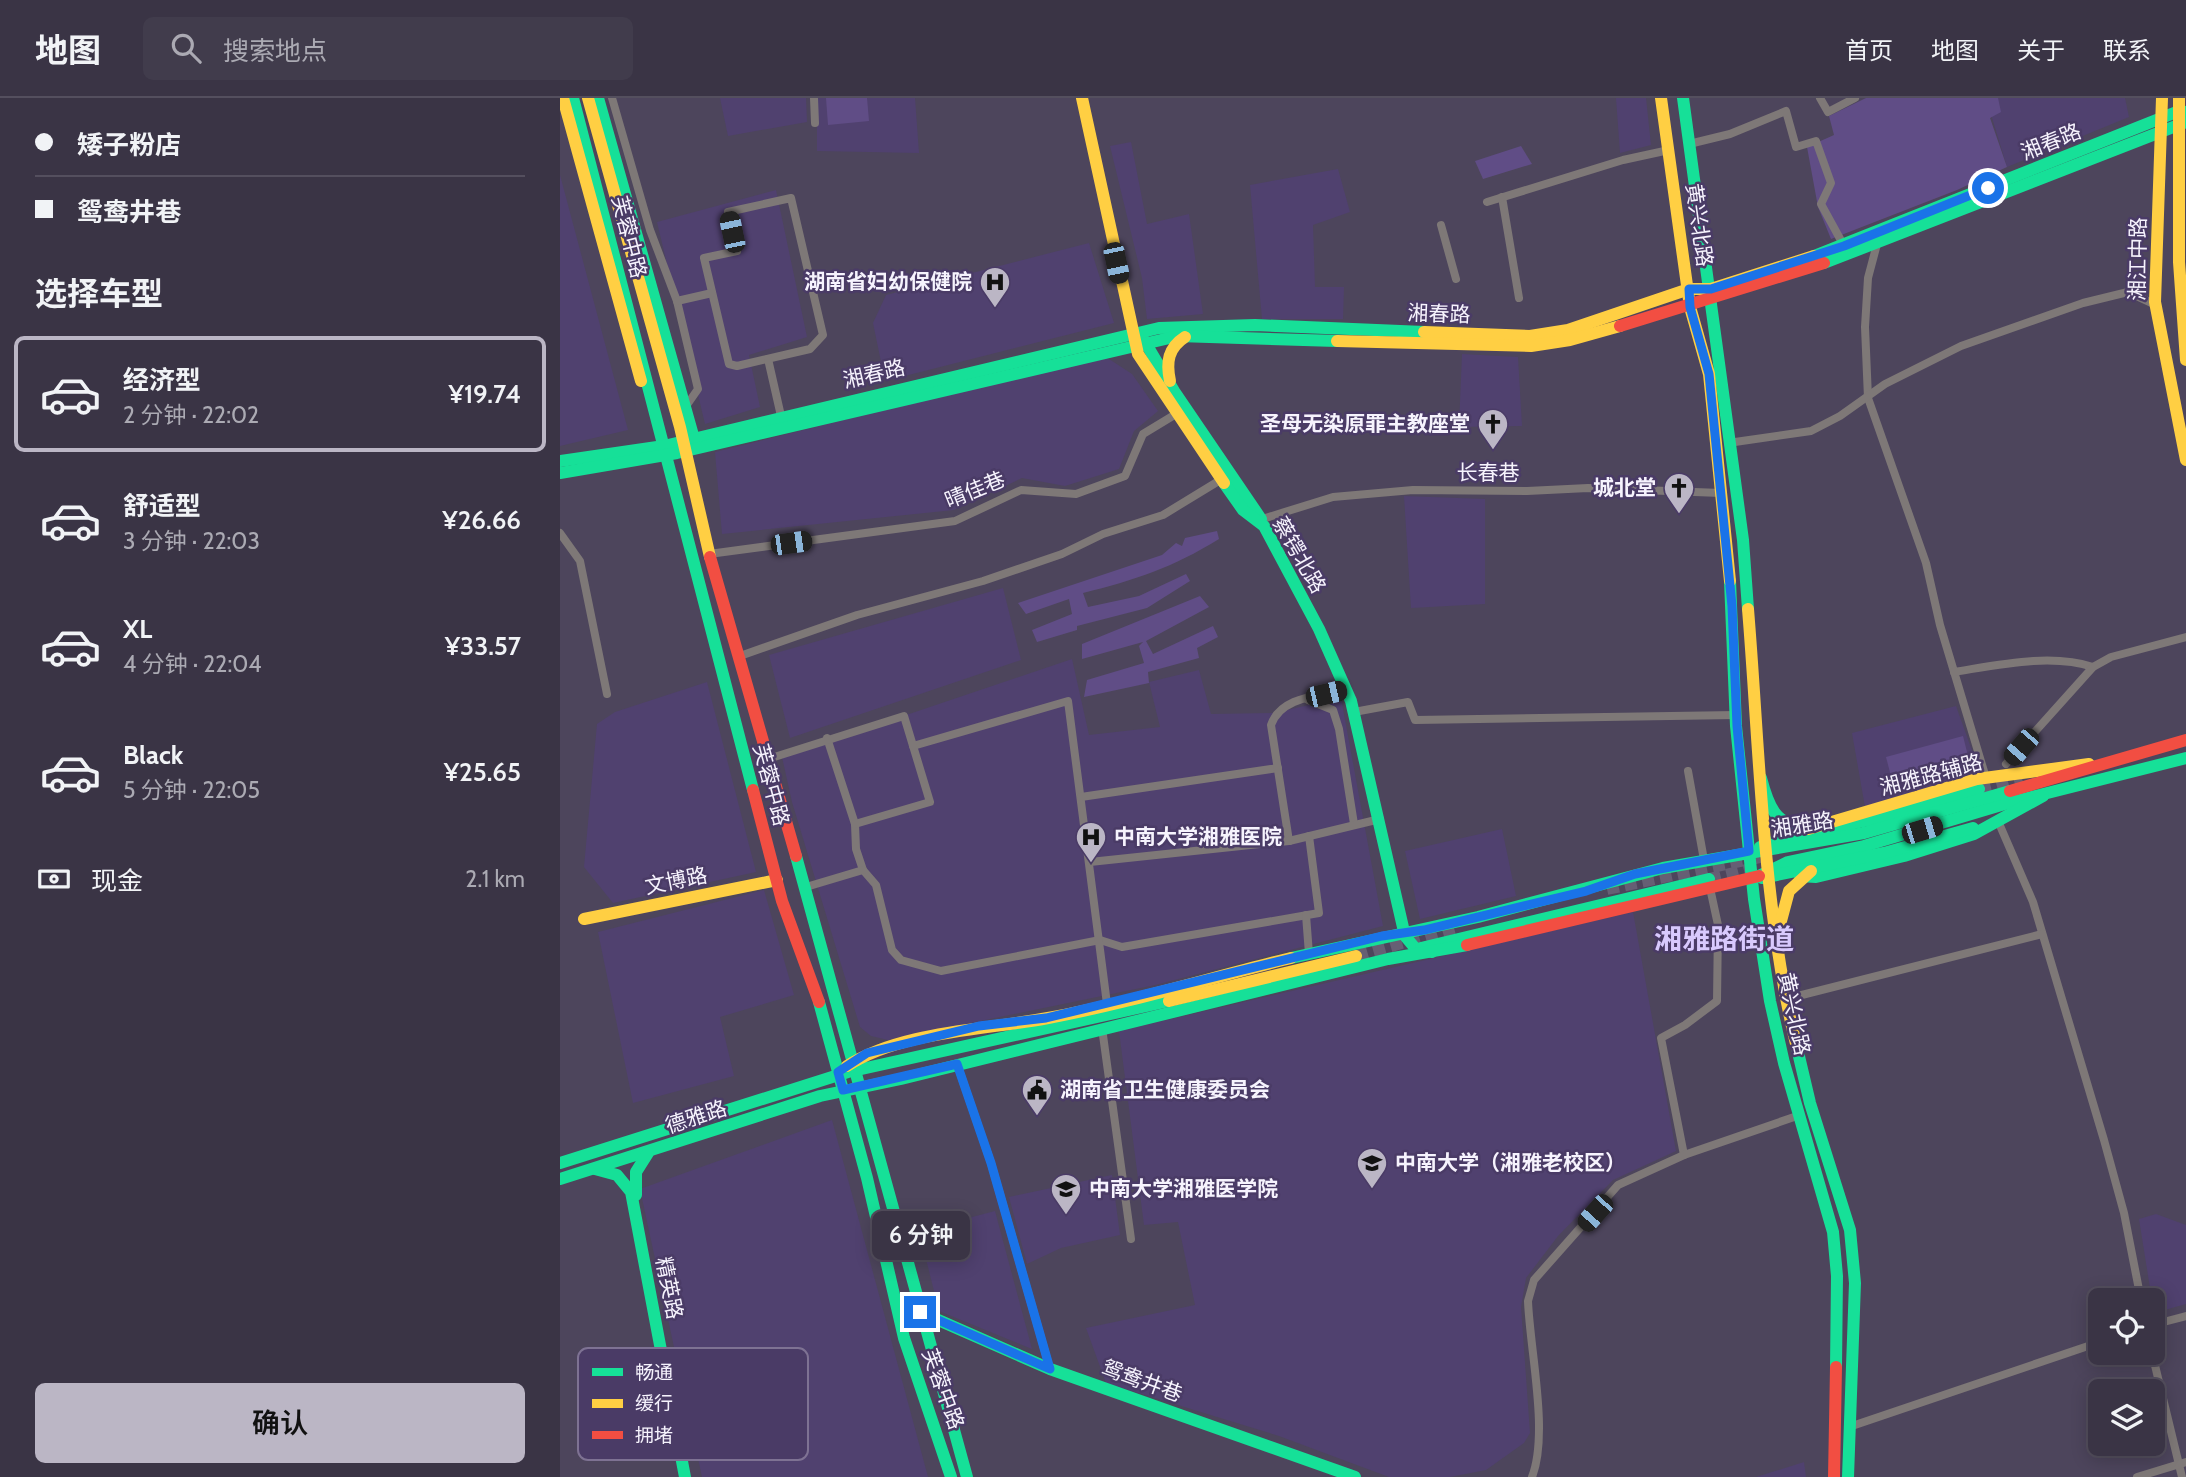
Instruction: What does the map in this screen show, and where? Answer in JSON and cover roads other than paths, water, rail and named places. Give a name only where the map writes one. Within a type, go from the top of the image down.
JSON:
[{"type":"main road","name":"芙蓉中路","points":[[563,98],[663,449]]},
{"type":"main road","name":"芙蓉中路","points":[[573,98],[777,880],[813,980],[867,1178],[904,1338],[951,1477]]},
{"type":"main road","name":"芙蓉中路","points":[[588,98],[686,439],[709,554],[806,887],[967,1477]]},
{"type":"main road","points":[[598,98],[684,409],[686,439]]},
{"type":"main road","name":"蔡锷北路","points":[[1082,98],[1130,312],[1148,370],[1243,510],[1260,520]]},
{"type":"main road","name":"蔡锷北路","points":[[1089,98],[1130,312]]},
{"type":"main road","name":"黄兴北路","points":[[1661,98],[1690,307],[1709,374],[1732,606],[1736,715],[1749,851],[1770,1001],[1830,1214],[1836,1261],[1834,1477]]},
{"type":"main road","name":"黄兴北路","points":[[1683,98],[1743,540],[1769,874],[1786,999],[1800,1068],[1850,1230],[1855,1283],[1855,1344],[1847,1477]]},
{"type":"main road","name":"湘江中路","points":[[2162,98],[2155,305],[2186,460]]},
{"type":"main road","name":"湘春路","points":[[686,439],[1091,355],[1159,328],[1255,325],[1530,336],[1568,330],[1689,289],[1709,294],[1877,244],[2161,125],[2182,113]]},
{"type":"main road","name":"湘江中路","points":[[2182,113],[2179,270],[2186,360]]},
{"type":"main road","name":"湘春路","points":[[663,449],[686,439],[1100,341],[1191,335],[1531,346],[1570,340],[1690,307],[1709,294],[1844,246],[2161,125]]},
{"type":"main road","points":[[1100,341],[1119,327],[1130,312],[1146,326],[1159,328]]},
{"type":"main road","points":[[1174,391],[1167,367],[1169,353],[1181,338],[1191,335]]},
{"type":"main road","name":"蔡锷北路","points":[[1138,338],[1260,520],[1314,620],[1347,689],[1381,820],[1404,933],[1407,941],[1418,949]]},
{"type":"main road","points":[[1091,355],[1126,357],[1148,370]]},
{"type":"main road","points":[[560,461],[663,449]]},
{"type":"main road","points":[[560,473],[663,449]]},
{"type":"main road","name":"湘雅路","points":[[855,1066],[867,1053],[979,1026],[1032,1021],[1107,1004],[1586,891],[1635,874],[1767,847],[1785,850],[1896,825],[2093,763],[2186,740]]},
{"type":"main road","name":"湘雅路","points":[[1388,960],[1418,949],[1709,883],[1752,879],[1769,874],[1788,862],[1864,846],[2046,794],[2186,758]]},
{"type":"main road","name":"湘雅路辅路","points":[[1783,838],[1814,827],[1983,783],[2093,763]]},
{"type":"main road","points":[[1761,778],[1771,810],[1780,823],[1794,828],[1845,825]]},
{"type":"main road","points":[[1767,847],[1783,838],[1879,818],[1983,783]]},
{"type":"main road","points":[[1769,874],[1816,877],[1904,856],[1974,834],[2046,794]]},
{"type":"main road","points":[[1786,875],[1973,828]]},
{"type":"main road","points":[[1777,936],[1789,891],[1804,876],[1819,868]]},
{"type":"main road","name":"文博路","points":[[584,919],[777,880]]},
{"type":"main road","name":"湘雅路","points":[[843,1090],[1388,960],[1439,952],[1709,883]]},
{"type":"main road","points":[[1418,949],[1439,952]]},
{"type":"main road","name":"湘雅路","points":[[838,1072],[855,1066],[977,1041],[1024,1035],[1356,956]]},
{"type":"main road","name":"德雅路","points":[[560,1163],[838,1072]]},
{"type":"main road","name":"德雅路","points":[[560,1179],[843,1090]]},
{"type":"main road","name":"精英路","points":[[648,1153],[636,1172],[634,1188],[663,1348]]},
{"type":"main road","name":"精英路","points":[[595,1169],[607,1170],[620,1177],[631,1192],[662,1348]]},
{"type":"main road","name":"鸳鸯井巷","points":[[920,1312],[1050,1369],[1355,1477]]},
{"type":"street","points":[[612,98],[650,230],[677,301],[698,389],[684,409]]},
{"type":"street","points":[[814,98],[815,124]]},
{"type":"street","points":[[1820,98],[1828,112],[1855,98]]},
{"type":"street","points":[[1689,144],[1730,134],[1786,111],[1796,147],[1816,141],[1831,183],[1821,204],[1844,246]]},
{"type":"street","points":[[1487,202],[1623,160],[1669,150]]},
{"type":"street","points":[[1502,197],[1519,298]]},
{"type":"street","points":[[791,198],[823,335],[810,349],[768,359],[737,366],[729,364],[704,258],[737,251],[728,212],[791,198]]},
{"type":"street","points":[[1441,225],[1455,279]]},
{"type":"street","points":[[1877,244],[1867,291],[1868,398],[1926,564],[1983,783]]},
{"type":"street","points":[[1728,443],[1811,431],[1868,398],[1885,384],[1961,346],[2083,303],[2128,292],[2155,305]]},
{"type":"street","points":[[677,301],[712,293]]},
{"type":"street","points":[[768,359],[781,416]]},
{"type":"street","name":"晴佳巷","points":[[709,554],[955,521],[1021,490],[1076,495],[1125,477],[1143,434],[1176,414]]},
{"type":"street","points":[[740,656],[857,615],[983,581],[1062,554],[1103,534],[1163,515],[1222,479]]},
{"type":"street","name":"长春巷","points":[[1260,520],[1333,497],[1413,490],[1527,491],[1588,488],[1721,493]]},
{"type":"street","points":[[560,533],[580,561],[607,694]]},
{"type":"street","points":[[2006,764],[2093,667],[2111,657],[2186,637]]},
{"type":"street","points":[[1954,672],[2045,662],[2079,663],[2093,667]]},
{"type":"street","points":[[1290,841],[1270,725],[1275,712],[1289,703],[1347,689]]},
{"type":"street","points":[[1305,699],[1333,710],[1339,729],[1354,824]]},
{"type":"street","points":[[913,746],[1068,701],[1107,1004]]},
{"type":"street","points":[[1354,712],[1408,702],[1415,720],[1736,715]]},
{"type":"street","points":[[768,759],[827,738],[904,716],[930,802],[855,824]]},
{"type":"street","points":[[827,738],[855,824],[856,849],[863,870],[876,886],[892,950],[901,960],[941,971],[1100,940],[1122,947],[1319,912],[1309,836]]},
{"type":"street","points":[[1082,797],[1279,768]]},
{"type":"street","points":[[1688,771],[1704,860]]},
{"type":"street","points":[[1090,862],[1290,841],[1354,824],[1381,820]]},
{"type":"street","points":[[1998,821],[2042,933],[2114,1176],[2138,1288]]},
{"type":"street","points":[[806,887],[863,870]]},
{"type":"street","points":[[1684,1155],[1661,1038],[1685,1025],[1717,1001],[1718,925],[1709,883]]},
{"type":"street","points":[[1306,915],[1310,954]]},
{"type":"street","points":[[1786,999],[2042,933]]},
{"type":"street","points":[[1102,1028],[1131,1238]]},
{"type":"street","points":[[957,1064],[991,1163],[1050,1369]]},
{"type":"street","points":[[1532,1477],[1539,1461],[1540,1436],[1528,1301],[1534,1280],[1618,1185],[1684,1155],[1800,1115]]},
{"type":"street","points":[[2165,1322],[2186,1316]]},
{"type":"street","points":[[1849,1427],[2088,1346]]},
{"type":"street","points":[[2155,1365],[2182,1463],[2182,1477]]},
{"type":"street","points":[[2137,1477],[2182,1463]]},
{"type":"tunnel","points":[[1979,789],[2022,778]]},
{"type":"tunnel","points":[[1607,889],[1760,857]]},
{"type":"tunnel","points":[[1709,879],[1776,863]]},
{"type":"tunnel","points":[[1356,956],[1454,928]]},
{"type":"place","name":"湖南省妇幼保健院","points":[[995,309]]},
{"type":"place","name":"圣母无染原罪主教座堂","points":[[1493,451]]},
{"type":"place","name":"城北堂","points":[[1679,515]]},
{"type":"place","name":"中南大学湘雅医院","points":[[1091,864]]},
{"type":"place","name":"湖南省卫生健康委员会","points":[[1037,1117]]},
{"type":"place","name":"中南大学（湘雅老校区）","points":[[1372,1190]]},
{"type":"place","name":"中南大学湘雅医学院","points":[[1066,1216]]},
{"type":"district","name":"湘雅路街道","points":[[1724,939]]}]
